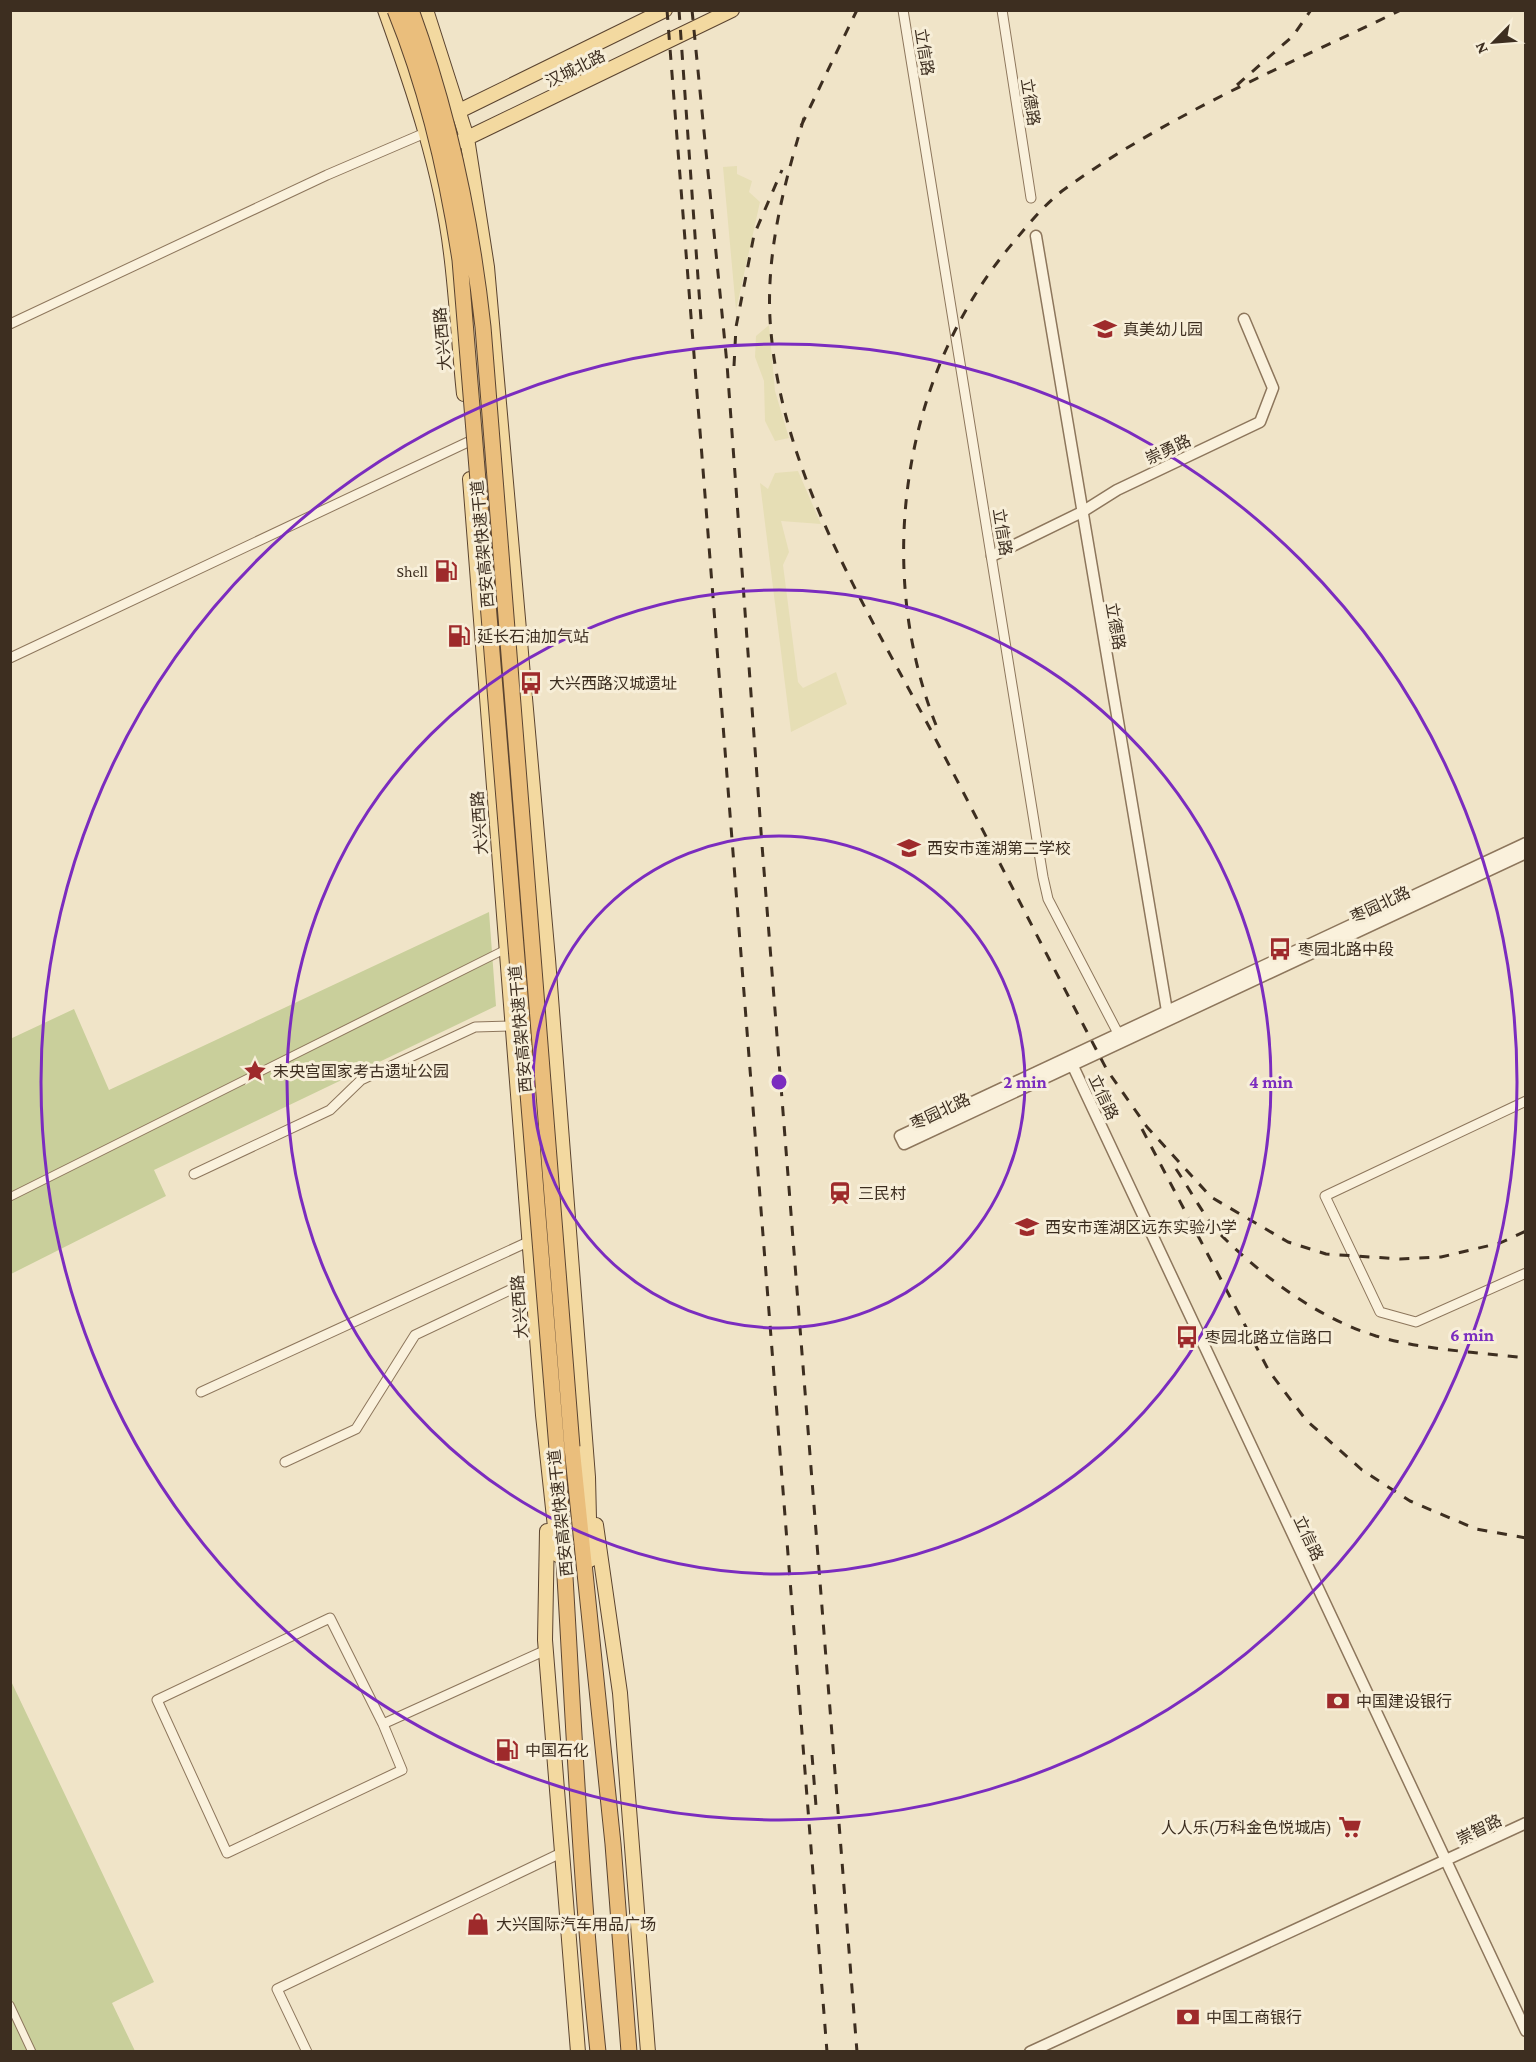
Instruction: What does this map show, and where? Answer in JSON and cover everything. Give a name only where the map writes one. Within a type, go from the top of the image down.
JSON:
[{"type":"highway","name":"西安高架快速干道","points":[[395,10],[422,83],[441,153],[460,260],[564,1448],[591,1637],[618,1898],[629,2052]]},
{"type":"highway","name":"西安高架快速干道","points":[[411,10],[429,60],[456,154],[477,271],[564,1448],[574,1759],[598,2052]]},
{"type":"main road","name":"大兴西路","points":[[385,10],[431,154],[451,251],[468,442],[548,1475],[570,1641]]},
{"type":"main road","points":[[426,10],[467,138],[487,267],[548,959],[588,1477],[591,1637]]},
{"type":"main road","name":"汉城北路","points":[[424,133],[458,110],[665,10]]},
{"type":"main road","name":"汉城北路","points":[[431,154],[732,10]]},
{"type":"main road","points":[[548,1475],[546,1650],[578,2052]]},
{"type":"main road","points":[[588,1477],[620,1693],[648,2052]]},
{"type":"street","name":"立信路","points":[[903,10],[1048,899],[1120,1037]]},
{"type":"street","name":"立德路","points":[[1002,10],[1031,198]]},
{"type":"street","points":[[10,324],[327,175],[424,133]]},
{"type":"street","name":"立德路","points":[[1036,236],[1168,1015]]},
{"type":"street","name":"崇勇路","points":[[992,556],[1082,512],[1117,490],[1260,422],[1273,388],[1244,319]]},
{"type":"street","points":[[10,658],[468,442]]},
{"type":"street","name":"枣园北路","points":[[1168,1015],[1526,843]]},
{"type":"street","name":"枣园北路","points":[[1070,1061],[900,1136],[904,1144],[1120,1037],[1526,853]]},
{"type":"street","points":[[10,1197],[506,949]]},
{"type":"street","points":[[194,1174],[330,1110],[361,1080],[475,1027],[512,1026]]},
{"type":"street","name":"立信路","points":[[1070,1061],[1526,2031]]},
{"type":"street","points":[[1526,1101],[1325,1196],[1380,1312],[1416,1322],[1526,1273]]},
{"type":"street","points":[[201,1392],[530,1241]]},
{"type":"street","points":[[285,1462],[356,1429],[415,1335],[533,1279]]},
{"type":"street","points":[[330,1618],[383,1724],[402,1770],[226,1853],[157,1700],[330,1618]]},
{"type":"street","points":[[383,1724],[546,1650]]},
{"type":"street","name":"崇智路","points":[[1030,2052],[1526,1823]]},
{"type":"street","points":[[307,2052],[277,1989],[561,1853]]},
{"type":"street","points":[[10,2005],[32,2052]]},
{"type":"shaded area","points":[[737,166],[737,174],[752,181],[749,192],[760,202],[736,310],[723,167]]},
{"type":"shaded area","points":[[769,325],[775,391],[789,438],[775,441],[765,421],[764,381],[755,357],[756,336]]},
{"type":"shaded area","points":[[798,471],[821,524],[781,521],[789,552],[783,565],[798,682],[803,688],[836,672],[847,704],[791,732],[760,483],[768,489],[775,473]]},
{"type":"green space","name":"未央宫国家考古遗址公园","points":[[489,912],[496,1006],[154,1170],[166,1196],[11,1274],[10,1039],[74,1009],[109,1090]]},
{"type":"green space","points":[[10,1679],[154,1982],[112,2003],[135,2051],[11,2051]]},
{"type":"railway","points":[[667,10],[827,2052]]},
{"type":"railway","points":[[679,10],[701,320]]},
{"type":"railway","points":[[692,10],[727,364],[762,845],[857,2052]]},
{"type":"railway","points":[[801,126],[857,10]]},
{"type":"railway","points":[[1237,85],[1293,36],[1311,10]]},
{"type":"railway","points":[[936,725],[917,665],[906,602],[904,538],[910,474],[923,412],[945,352],[975,296],[1012,244],[1042,210],[1062,191],[1101,164],[1184,115],[1401,10]]},
{"type":"railway","points":[[804,118],[782,197],[770,278],[771,332],[779,387],[793,440],[811,492],[857,592],[1107,1070],[1147,1127],[1211,1197],[1288,1242],[1326,1254],[1400,1259],[1441,1257],[1500,1243],[1526,1231]]},
{"type":"railway","points":[[734,366],[736,327],[754,235],[782,170]]},
{"type":"railway","points":[[1142,1129],[1269,1371],[1306,1420],[1362,1470],[1410,1501],[1476,1529],[1526,1538]]},
{"type":"railway","points":[[1176,1169],[1216,1230],[1257,1268],[1313,1308],[1355,1328],[1394,1341],[1526,1358]]},
{"type":"railway","points":[[812,1755],[816,1806]]},
{"type":"place","name":"真美幼儿园","points":[[1105,329]]},
{"type":"place","name":"Shell","points":[[446,571]]},
{"type":"place","name":"延长石油加气站","points":[[459,636]]},
{"type":"place","name":"大兴西路汉城遗址","points":[[531,683]]},
{"type":"place","name":"西安市莲湖第二学校","points":[[909,848]]},
{"type":"place","name":"枣园北路中段","points":[[1280,949]]},
{"type":"place","name":"未央宫国家考古遗址公园","points":[[255,1071]]},
{"type":"place","name":"三民村","points":[[840,1193]]},
{"type":"place","name":"西安市莲湖区远东实验小学","points":[[1027,1227]]},
{"type":"place","name":"枣园北路立信路口","points":[[1187,1337]]},
{"type":"place","name":"中国建设银行","points":[[1338,1701]]},
{"type":"place","name":"中国石化","points":[[507,1750]]},
{"type":"place","name":"人人乐(万科金色悦城店)","points":[[1350,1827]]},
{"type":"place","name":"大兴国际汽车用品广场","points":[[478,1924]]},
{"type":"place","name":"中国工商银行","points":[[1188,2017]]}]
